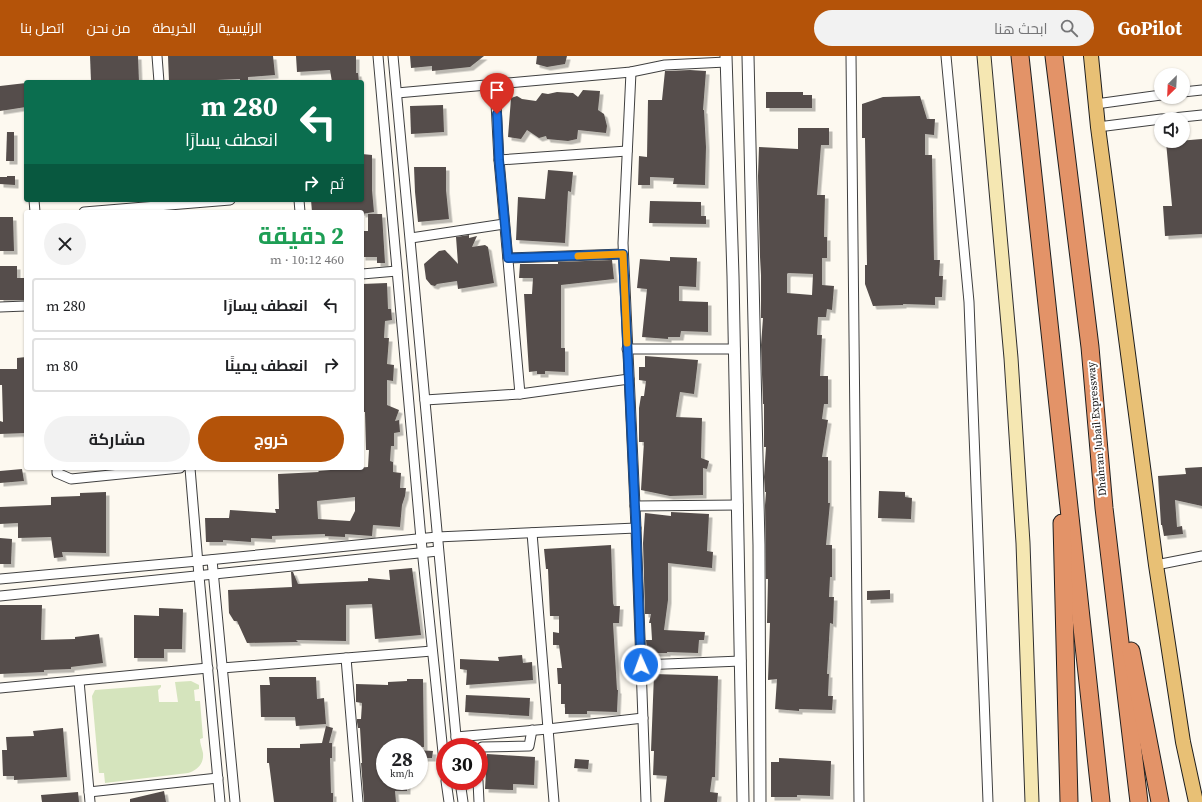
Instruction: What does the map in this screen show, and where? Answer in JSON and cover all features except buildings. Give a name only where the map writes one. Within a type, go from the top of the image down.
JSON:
[{"type":"highway","points":[[1020,56],[1102,802]]},
{"type":"highway","name":"Dhahran Jubail Expressway","points":[[1054,56],[1090,347],[1104,508],[1139,802]]},
{"type":"highway","points":[[1062,56],[1063,134]]},
{"type":"highway","points":[[1060,409],[1064,647],[1069,802]]},
{"type":"highway","points":[[1104,508],[1160,802]]},
{"type":"main road","points":[[984,56],[1011,358],[1023,543],[1032,802]]},
{"type":"main road","points":[[1091,56],[1098,127],[1156,565],[1183,742],[1196,802]]},
{"type":"street","points":[[157,56],[159,80]]},
{"type":"street","points":[[378,56],[422,553],[441,738]]},
{"type":"street","points":[[394,56],[456,737],[548,729],[643,718]]},
{"type":"street","points":[[748,56],[758,537],[760,802]]},
{"type":"street","points":[[851,56],[859,802]]},
{"type":"street","points":[[946,56],[969,302],[988,802]]},
{"type":"street","points":[[397,93],[631,72],[665,60],[726,59],[735,348],[743,802]]},
{"type":"street","points":[[631,72],[623,254],[636,528],[646,802]]},
{"type":"street","points":[[496,84],[499,160],[520,394]]},
{"type":"street","points":[[1190,91],[1202,90]]},
{"type":"street","points":[[1096,104],[1154,96]]},
{"type":"street","points":[[1190,116],[1202,115]]},
{"type":"street","points":[[1098,127],[1154,120]]},
{"type":"street","points":[[499,160],[627,151]]},
{"type":"street","points":[[108,210],[206,202]]},
{"type":"street","points":[[411,238],[504,224]]},
{"type":"street","points":[[508,258],[623,254]]},
{"type":"street","points":[[364,274],[397,271]]},
{"type":"street","points":[[0,307],[24,306]]},
{"type":"street","points":[[628,349],[735,348]]},
{"type":"street","points":[[425,400],[520,394],[629,379]]},
{"type":"street","points":[[57,470],[57,473],[71,479],[160,470]]},
{"type":"street","points":[[190,470],[220,802]]},
{"type":"street","points":[[635,506],[738,505]]},
{"type":"street","points":[[0,579],[212,560],[421,538],[636,528]]},
{"type":"street","points":[[532,533],[554,802]]},
{"type":"street","points":[[0,596],[438,552]]},
{"type":"street","points":[[1156,565],[1202,556]]},
{"type":"street","points":[[212,560],[235,802]]},
{"type":"street","points":[[222,668],[432,651]]},
{"type":"street","points":[[346,658],[358,802]]},
{"type":"street","points":[[641,665],[741,661]]},
{"type":"street","points":[[0,688],[208,668]]},
{"type":"street","points":[[79,681],[90,802]]},
{"type":"street","points":[[488,747],[529,746],[532,730]]},
{"type":"street","points":[[89,792],[218,778]]},
{"type":"street","points":[[447,790],[449,802]]},
{"type":"street","points":[[461,790],[463,802]]},
{"type":"street","points":[[478,790],[479,802]]},
{"type":"green space","points":[[191,681],[199,685],[199,689],[194,690],[195,701],[200,701],[203,738],[200,739],[203,757],[200,766],[188,773],[105,783],[104,773],[99,773],[92,696],[95,690],[161,685],[158,690],[159,702],[178,702],[175,682]]},
{"type":"slow traffic","points":[[578,256],[623,254],[627,343]]},
{"type":"route","points":[[497,114],[499,160],[508,258],[623,254],[641,665]]}]
